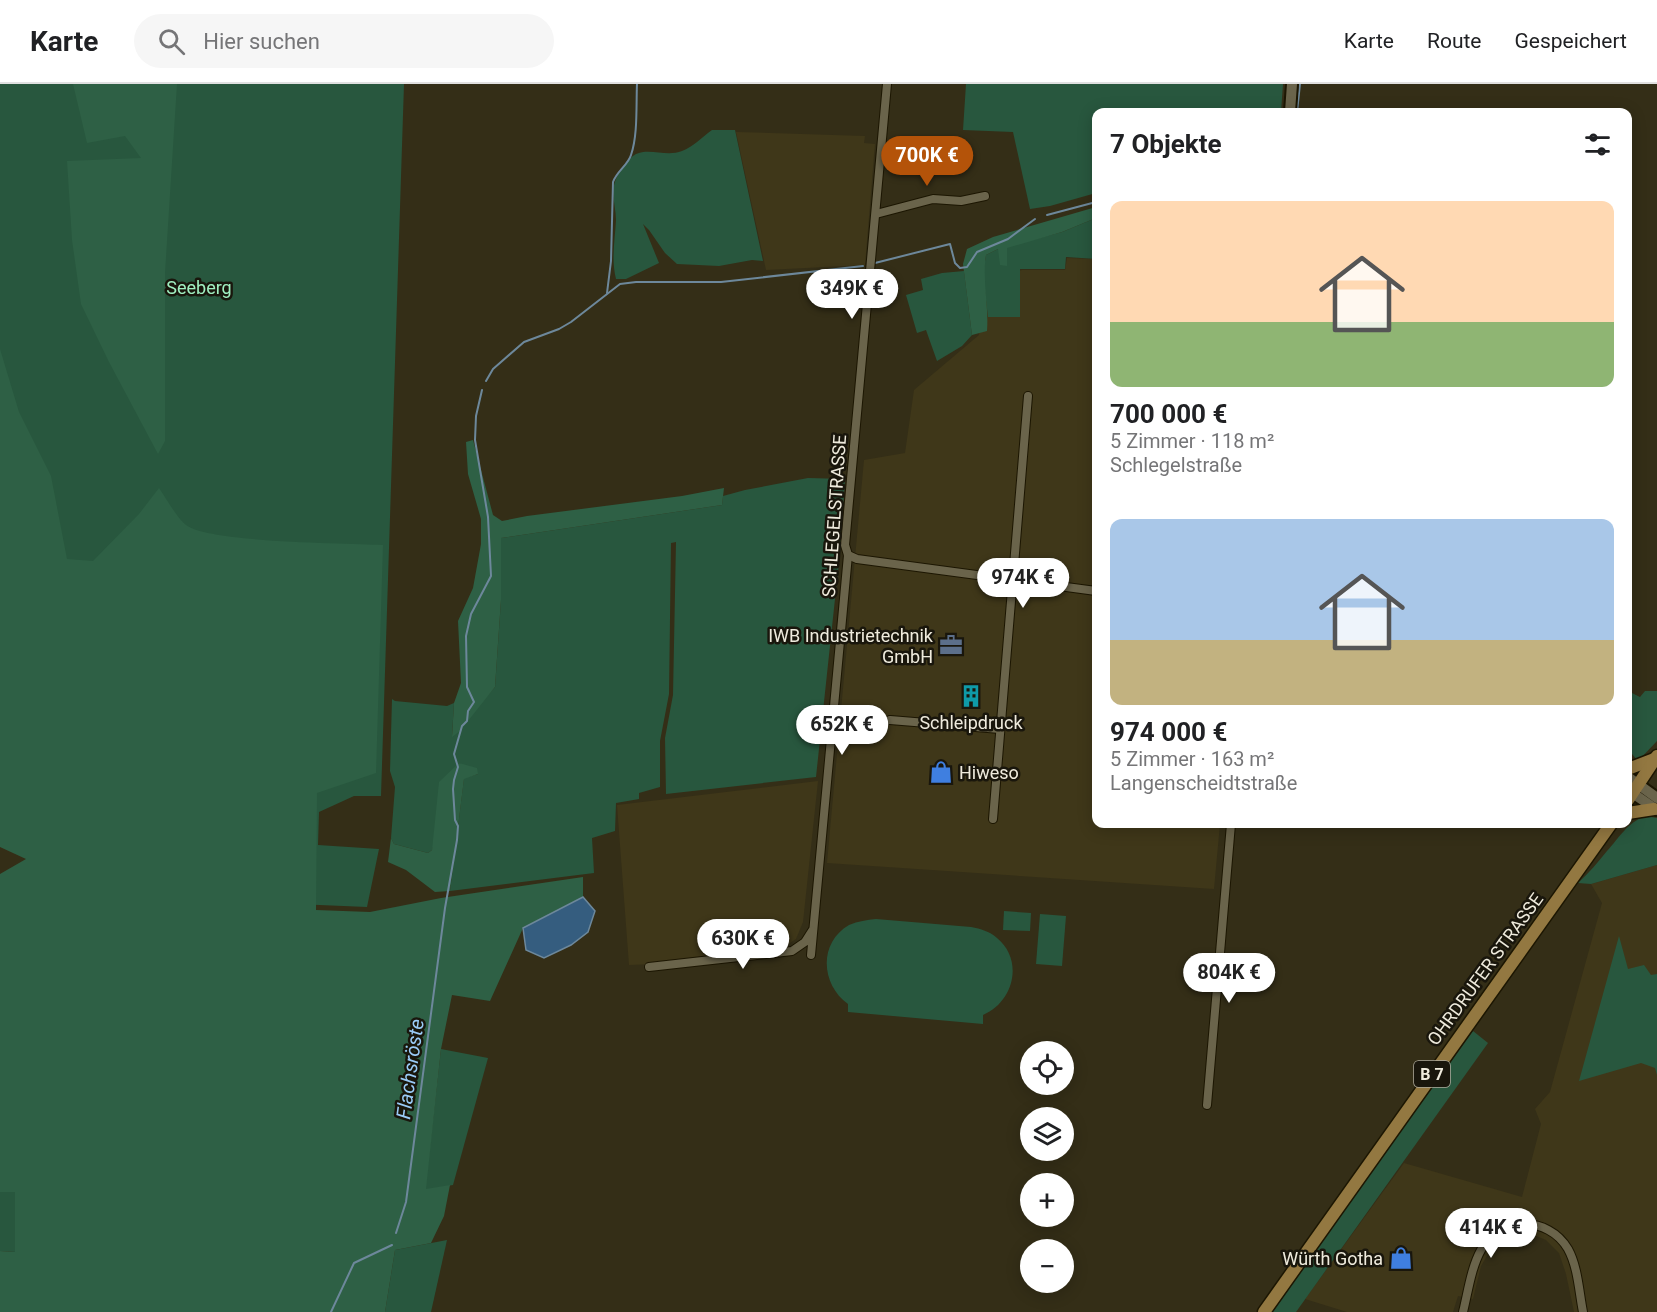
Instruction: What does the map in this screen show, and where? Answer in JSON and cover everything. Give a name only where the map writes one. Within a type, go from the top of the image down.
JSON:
[{"type":"main road","points":[[1290,108],[1292,84]]},
{"type":"main road","points":[[1632,767],[1656,757]]},
{"type":"main road","points":[[1632,791],[1656,757]]},
{"type":"main road","points":[[1632,793],[1656,806]]},
{"type":"main road","points":[[1632,812],[1656,806]]},
{"type":"main road","name":"OHRDRUFER STRASSE","points":[[1264,1312],[1608,828]]},
{"type":"street","name":"SCHLEGELSTRASSE","points":[[811,954],[848,555],[845,545],[887,84]]},
{"type":"street","points":[[876,214],[933,199],[961,201],[985,196]]},
{"type":"street","points":[[993,819],[1028,396]]},
{"type":"street","points":[[848,555],[857,559],[1092,590]]},
{"type":"street","points":[[890,720],[1000,729]]},
{"type":"street","points":[[1208,1105],[1232,828]]},
{"type":"street","points":[[649,968],[792,951],[805,942],[813,929]]},
{"type":"street","points":[[1462,1312],[1476,1260],[1490,1238],[1500,1230],[1511,1226],[1536,1225],[1552,1233],[1567,1248],[1573,1263],[1583,1312]]},
{"type":"shaded area","points":[[736,132],[865,136],[864,143],[875,144],[865,265],[766,270]]},
{"type":"shaded area","points":[[1067,258],[1092,259],[1092,828],[1220,828],[1214,889],[827,863],[864,460],[905,453],[914,390],[979,335],[981,281],[1022,270],[1065,270]]},
{"type":"shaded area","points":[[818,781],[803,922],[796,939],[781,949],[629,965],[617,805]]},
{"type":"shaded area","points":[[1657,865],[1657,1312],[1574,1312],[1559,1253],[1546,1240],[1529,1233],[1491,1249],[1481,1266],[1473,1299],[1458,1296],[1453,1312],[1347,1312],[1305,1299],[1404,1163],[1522,1197],[1541,1124],[1535,1109],[1550,1092],[1602,903],[1591,884]]},
{"type":"green space","name":"Seeberg","points":[[0,84],[404,84],[381,796],[354,796],[319,812],[318,845],[379,849],[367,907],[79,895],[0,517]]},
{"type":"green space","points":[[73,84],[177,84],[165,273],[165,441],[158,454],[81,304],[72,240],[67,161],[141,158],[125,136],[87,143]]},
{"type":"green space","points":[[966,84],[1283,84],[1281,108],[1092,108],[1092,194],[1030,209],[1013,132],[963,130]]},
{"type":"green space","points":[[712,130],[735,130],[763,261],[752,260],[719,266],[677,264],[665,253],[643,224],[659,263],[626,279],[616,279],[614,257],[616,220],[613,189],[622,169],[636,154],[641,152],[676,153],[694,144]]},
{"type":"green space","points":[[1092,208],[1092,220],[1062,232],[1007,248],[1007,266],[1000,265],[998,249],[986,255],[987,331],[972,335],[963,264],[967,249],[993,237]]},
{"type":"green space","points":[[1092,220],[1092,259],[1066,257],[1065,269],[1020,269],[1020,317],[988,317],[983,274],[986,255],[998,249],[1062,232]]},
{"type":"green space","points":[[964,271],[972,335],[962,346],[937,361],[926,330],[917,333],[906,295],[923,290],[921,279],[942,273]]},
{"type":"green space","points":[[0,349],[19,412],[51,476],[67,559],[93,561],[139,514],[159,488],[183,522],[200,531],[249,539],[383,545],[376,773],[317,793],[316,910],[370,912],[441,898],[583,877],[583,897],[523,928],[490,1001],[452,995],[441,1049],[426,1189],[450,1185],[444,1216],[431,1243],[395,1250],[385,1312],[0,1312],[0,1251],[15,1252],[15,1192],[0,1192],[0,874],[26,859],[0,847]]},
{"type":"green space","points":[[473,440],[493,515],[502,521],[724,488],[722,505],[501,538],[501,600],[495,687],[460,731],[452,737],[454,703],[461,683],[458,621],[473,588],[481,544],[481,519],[468,474],[466,442]]},
{"type":"green space","points":[[808,478],[845,479],[840,552],[816,777],[666,794],[665,738],[673,695],[676,542],[671,543],[669,694],[660,741],[660,787],[639,793],[639,799],[616,803],[615,831],[592,838],[594,873],[450,891],[464,778],[478,774],[459,763],[432,850],[428,853],[394,844],[391,838],[395,787],[390,771],[392,699],[447,706],[454,703],[452,736],[495,687],[501,600],[501,538],[722,505],[723,496]]},
{"type":"green space","points":[[1645,691],[1657,691],[1657,741],[1638,761],[1632,754],[1632,693],[1640,697]]},
{"type":"green space","points":[[459,763],[477,768],[478,774],[464,779],[450,891],[435,892],[406,870],[388,862],[391,838],[394,844],[428,853],[432,850],[439,782]]},
{"type":"green space","points":[[1645,816],[1657,818],[1657,865],[1591,884],[1578,883],[1626,828],[1632,828],[1632,823]]},
{"type":"green space","points":[[1004,911],[1031,913],[1030,931],[1003,930]]},
{"type":"green space","points":[[1040,914],[1066,916],[1062,966],[1036,964]]},
{"type":"green space","points":[[876,919],[971,927],[991,934],[1005,947],[1011,957],[1013,969],[1008,991],[994,1009],[983,1015],[983,1024],[848,1012],[848,1004],[832,986],[828,975],[828,953],[832,942],[849,925]]},
{"type":"green space","points":[[1619,936],[1628,969],[1644,965],[1651,975],[1657,974],[1657,1075],[1655,1068],[1641,1063],[1579,1081]]},
{"type":"green space","points":[[1473,1031],[1488,1043],[1296,1312],[1271,1312]]},
{"type":"green space","points":[[441,1049],[488,1058],[453,1185],[425,1190]]},
{"type":"green space","points":[[15,1191],[15,1252],[0,1251],[0,1192]]},
{"type":"green space","points":[[447,1240],[431,1312],[385,1312],[395,1250]]},
{"type":"water","points":[[583,897],[595,911],[588,932],[571,945],[544,958],[526,950],[523,928]]},
{"type":"waterway","points":[[607,293],[611,261],[613,182],[630,159],[633,147],[636,129],[637,84]]},
{"type":"waterway","points":[[1297,108],[1300,84]]},
{"type":"waterway","points":[[1047,215],[1092,203]]},
{"type":"waterway","points":[[875,263],[950,244],[955,263],[960,268],[967,267],[977,252],[1008,239],[1035,219]]},
{"type":"waterway","points":[[486,381],[493,369],[524,342],[571,322],[620,284],[721,282],[863,266]]},
{"type":"waterway","points":[[396,1233],[406,1202],[445,908],[457,840],[458,826],[455,820],[453,789],[458,767],[454,754],[462,726],[467,721],[468,711],[474,702],[467,687],[466,636],[471,614],[491,576],[488,517],[475,440],[476,416],[482,390]]},
{"type":"waterway","name":"Flachsröste","points":[[331,1312],[354,1263],[392,1245]]},
{"type":"place","name":"IWB Industrietechnik GmbH","points":[[951,645]]},
{"type":"place","name":"Schleipdruck","points":[[971,696]]},
{"type":"place","name":"Hiweso","points":[[941,772]]},
{"type":"place","name":"Würth Gotha","points":[[1401,1258]]}]
